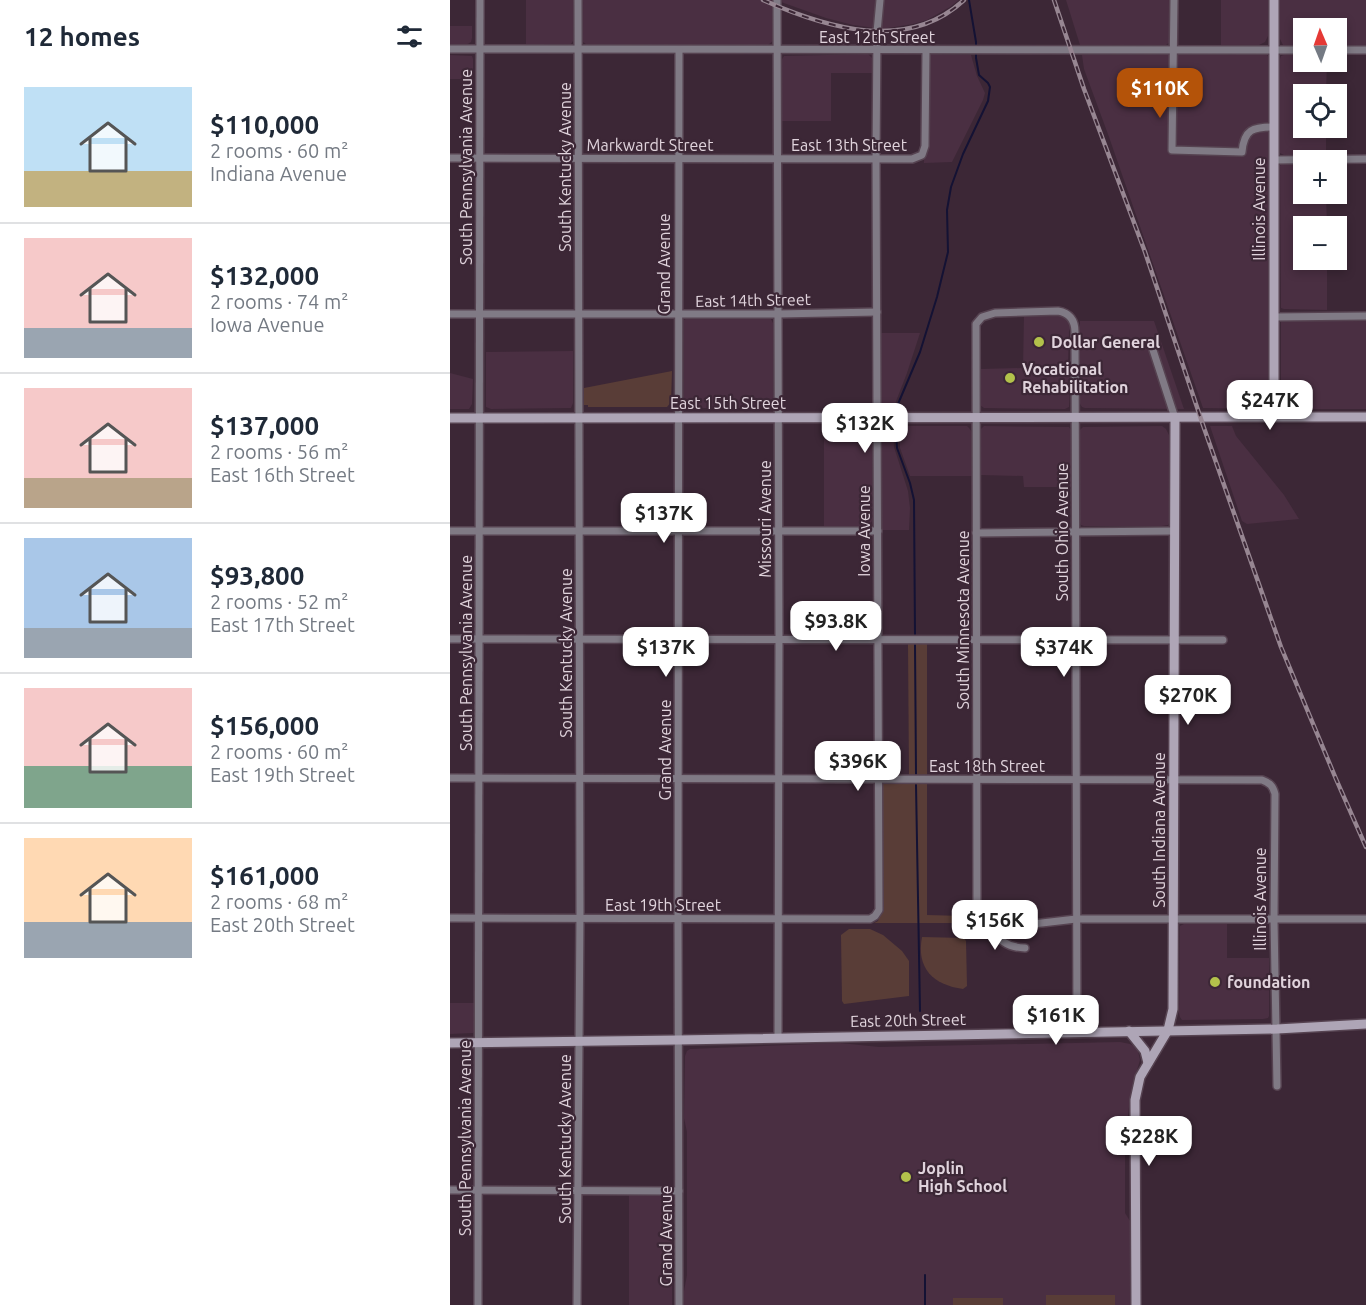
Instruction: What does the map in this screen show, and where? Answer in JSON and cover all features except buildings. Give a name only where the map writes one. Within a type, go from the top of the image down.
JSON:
[{"type":"main road","name":"Illinois Avenue","points":[[1274,0],[1274,417]]},
{"type":"main road","name":"East 15th Street","points":[[450,418],[1366,417]]},
{"type":"main road","name":"South Indiana Avenue","points":[[1136,1305],[1135,1100],[1140,1077],[1168,1030],[1173,1009],[1175,418]]},
{"type":"main road","name":"East 20th Street","points":[[450,1043],[1276,1029],[1366,1024]]},
{"type":"main road","points":[[1129,1031],[1144,1051],[1148,1063]]},
{"type":"street","name":"South Pennsylvania Avenue","points":[[478,1305],[480,0]]},
{"type":"street","name":"South Kentucky Avenue","points":[[577,1305],[580,918],[578,0]]},
{"type":"street","name":"Missouri Avenue","points":[[777,0],[778,1038]]},
{"type":"street","name":"Iowa Avenue","points":[[875,916],[879,910],[876,159],[877,32],[880,0]]},
{"type":"street","points":[[1174,0],[1172,150],[1242,152],[1244,138],[1251,130],[1274,127]]},
{"type":"street","name":"East 12th Street","points":[[450,49],[1293,50]]},
{"type":"street","name":"Grand Avenue","points":[[679,50],[679,1305]]},
{"type":"street","points":[[1347,50],[1366,50]]},
{"type":"street","name":"East 13th Street","points":[[778,159],[912,159],[922,154],[926,127],[926,51]]},
{"type":"street","name":"Markwardt Street","points":[[450,158],[778,159]]},
{"type":"street","points":[[1275,160],[1366,159]]},
{"type":"street","name":"South Minnesota Avenue","points":[[1025,948],[1011,947],[1006,944],[986,921],[977,916],[976,324],[979,319],[988,314],[1005,312],[1061,311],[1073,320]]},
{"type":"street","name":"East 14th Street","points":[[450,314],[877,312]]},
{"type":"street","points":[[1274,317],[1366,316]]},
{"type":"street","name":"South Ohio Avenue","points":[[1073,320],[1076,418],[1077,1032]]},
{"type":"street","name":"South Indiana Avenue","points":[[1153,350],[1175,418]]},
{"type":"street","points":[[450,531],[878,531]]},
{"type":"street","points":[[976,533],[1175,531]]},
{"type":"street","points":[[450,639],[1223,640]]},
{"type":"street","name":"East 18th Street","points":[[450,778],[1262,780],[1272,784]]},
{"type":"street","name":"Illinois Avenue","points":[[1272,784],[1275,794],[1274,920],[1277,1086]]},
{"type":"street","name":"East 19th Street","points":[[450,918],[870,919],[875,916]]},
{"type":"street","points":[[1033,924],[1076,919],[1366,919]]},
{"type":"street","points":[[450,1190],[679,1191]]},
{"type":"shaded area","points":[[526,0],[573,0],[573,41],[571,44],[526,45]]},
{"type":"shaded area","points":[[582,0],[773,0],[773,41],[768,45],[587,45],[582,39]]},
{"type":"shaded area","points":[[781,0],[959,0],[927,20],[882,29],[826,18],[781,2]]},
{"type":"shaded area","points":[[1066,0],[1171,0],[1170,42],[1166,45],[1080,45]]},
{"type":"shaded area","points":[[1221,0],[1268,0],[1268,36],[1265,42],[1259,45],[1221,45]]},
{"type":"shaded area","points":[[1280,0],[1366,0],[1366,45],[1347,46],[1347,18],[1293,18],[1293,46],[1283,45],[1280,39]]},
{"type":"shaded area","points":[[450,26],[472,26],[471,42],[466,45],[450,45]]},
{"type":"shaded area","points":[[1264,53],[1269,58],[1268,405],[1263,409],[1203,408],[1084,69],[1082,55]]},
{"type":"shaded area","points":[[868,54],[872,58],[872,73],[831,73],[831,121],[781,121],[781,61],[784,56]]},
{"type":"shaded area","points":[[925,54],[971,55],[985,93],[952,162],[924,163]]},
{"type":"shaded area","points":[[450,55],[472,56],[473,79],[450,79]]},
{"type":"shaded area","points":[[1293,55],[1293,72],[1327,72],[1326,84],[1293,84],[1293,138],[1326,138],[1326,150],[1293,150],[1293,155],[1280,153],[1281,56]]},
{"type":"shaded area","points":[[1282,163],[1293,163],[1293,204],[1326,204],[1327,216],[1293,216],[1293,270],[1327,270],[1327,310],[1281,308],[1280,166]]},
{"type":"shaded area","points":[[1024,314],[1060,314],[1071,323],[1068,365],[1071,368],[1069,407],[1065,409],[984,408],[980,405],[980,369],[1023,368]]},
{"type":"shaded area","points":[[687,318],[771,319],[773,323],[773,404],[771,408],[685,408],[684,320]]},
{"type":"shaded area","points":[[1366,319],[1366,409],[1281,408],[1281,320]]},
{"type":"shaded area","points":[[1080,321],[1154,321],[1184,409],[1082,407],[1079,402]]},
{"type":"shaded area","points":[[881,333],[920,333],[893,409],[882,408],[880,403]]},
{"type":"shaded area","points":[[573,351],[573,403],[571,408],[491,409],[486,407],[486,352]]},
{"type":"shaded area","points":[[672,371],[671,402],[667,407],[588,407],[584,405],[584,388]]},
{"type":"shaded area","points":[[450,373],[473,379],[472,404],[469,409],[450,409]]},
{"type":"shaded area","points":[[824,426],[870,426],[872,428],[872,520],[870,526],[824,526]]},
{"type":"shaded area","points":[[884,426],[893,426],[894,447],[908,491],[909,530],[882,530],[881,430]]},
{"type":"shaded area","points":[[900,426],[967,426],[972,432],[972,476],[910,476],[900,448]]},
{"type":"shaded area","points":[[984,426],[1069,427],[1071,430],[1071,487],[1024,487],[1023,476],[981,475],[980,430]]},
{"type":"shaded area","points":[[1162,426],[1166,429],[1170,437],[1170,521],[1168,525],[1081,525],[1080,430],[1083,427]]},
{"type":"shaded area","points":[[1210,426],[1232,426],[1236,436],[1284,495],[1299,519],[1247,524],[1242,521]]},
{"type":"shaded area","points":[[908,644],[927,644],[927,775],[909,775]]},
{"type":"shaded area","points":[[885,783],[927,784],[927,915],[964,916],[965,923],[874,923],[878,921],[881,910],[882,785]]},
{"type":"shaded area","points":[[1227,923],[1227,958],[1269,958],[1269,1016],[1263,1019],[1182,1020],[1179,1013],[1180,926]]},
{"type":"shaded area","points":[[849,929],[870,929],[883,935],[902,951],[909,961],[909,996],[844,1004],[842,1001],[841,935]]},
{"type":"shaded area","points":[[922,937],[964,938],[966,941],[967,986],[963,989],[943,984],[929,973],[922,958]]},
{"type":"shaded area","points":[[450,1003],[474,1003],[475,1030],[473,1033],[450,1034]]},
{"type":"shaded area","name":"Joplin High School","points":[[1120,1042],[1134,1046],[1140,1060],[1131,1091],[1125,1140],[1125,1213],[1130,1221],[1130,1305],[684,1305],[687,1275],[685,1056],[690,1049],[840,1043],[879,1047]]},
{"type":"shaded area","points":[[629,1194],[669,1194],[672,1196],[672,1305],[629,1305]]},
{"type":"shaded area","points":[[1046,1295],[1115,1295],[1115,1305],[1046,1305]]},
{"type":"shaded area","points":[[953,1298],[1003,1298],[1003,1305],[953,1305]]},
{"type":"waterway","points":[[898,404],[920,352],[948,252],[947,210],[951,187],[963,154],[988,101],[990,87],[979,75],[969,0]]},
{"type":"waterway","points":[[896,431],[897,448],[914,500],[915,634]]},
{"type":"waterway","points":[[915,645],[916,774]]},
{"type":"waterway","points":[[916,785],[920,1011]]},
{"type":"waterway","points":[[925,1275],[925,1305]]},
{"type":"railway","points":[[763,0],[839,26],[892,31],[917,26],[942,16],[964,0]]},
{"type":"railway","points":[[1054,0],[1084,89],[1145,252],[1281,647],[1366,847]]},
{"type":"place","name":"Dollar General","points":[[1039,342]]},
{"type":"place","name":"Vocational Rehabilitation","points":[[1010,378]]},
{"type":"place","name":"foundation","points":[[1215,982]]},
{"type":"place","name":"Joplin High School","points":[[906,1177]]}]
